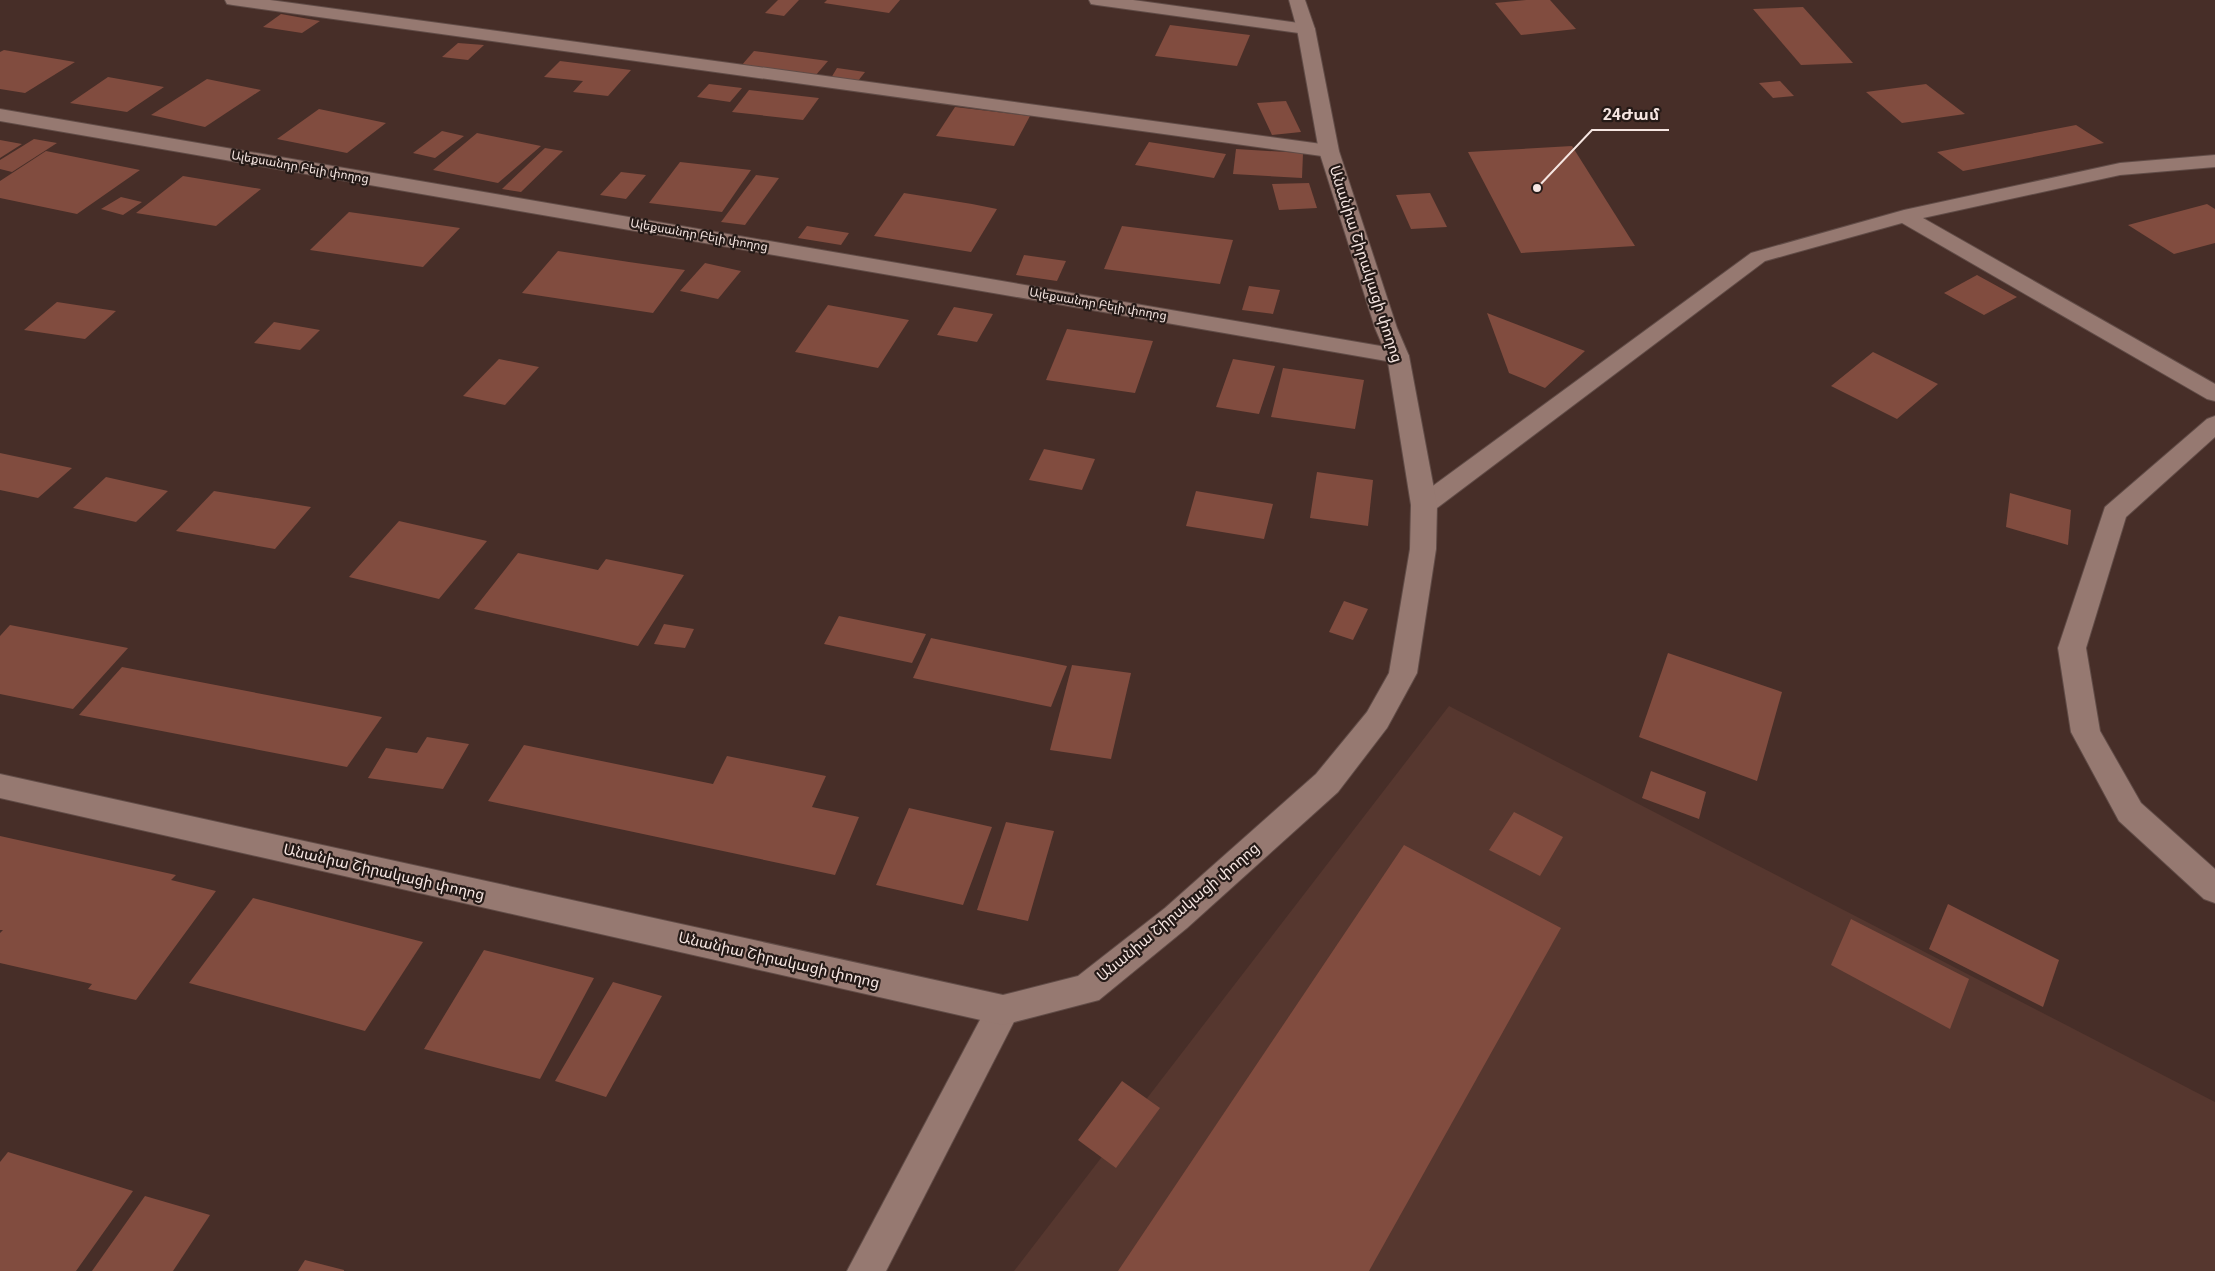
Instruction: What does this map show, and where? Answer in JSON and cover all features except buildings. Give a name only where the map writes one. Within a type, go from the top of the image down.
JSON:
[{"type":"street","points":[[233,0],[1329,151]]},
{"type":"street","points":[[1097,0],[1306,29]]},
{"type":"street","name":"Անանիա Շիրակացի փողոց","points":[[0,786],[1003,1010],[1087,989],[1176,918],[1326,783],[1377,720],[1403,673],[1423,549],[1424,505],[1398,356],[1386,328],[1329,151],[1306,29],[1297,0]]},
{"type":"street","name":"Ալեքսանդր Բելի փողոց","points":[[0,115],[1398,356]]},
{"type":"street","points":[[1424,505],[1758,257],[1904,216],[2120,169],[2215,161]]},
{"type":"street","points":[[1904,216],[2214,396]]},
{"type":"street","points":[[2215,424],[2114,514],[2072,648],[2086,732],[2130,812],[2215,890]]},
{"type":"street","points":[[866,1271],[1003,1010]]},
{"type":"shaded area","points":[[1449,706],[2215,1102],[2215,1271],[1014,1271]]},
{"type":"place","name":"24Ժամ","points":[[1537,188]]}]
